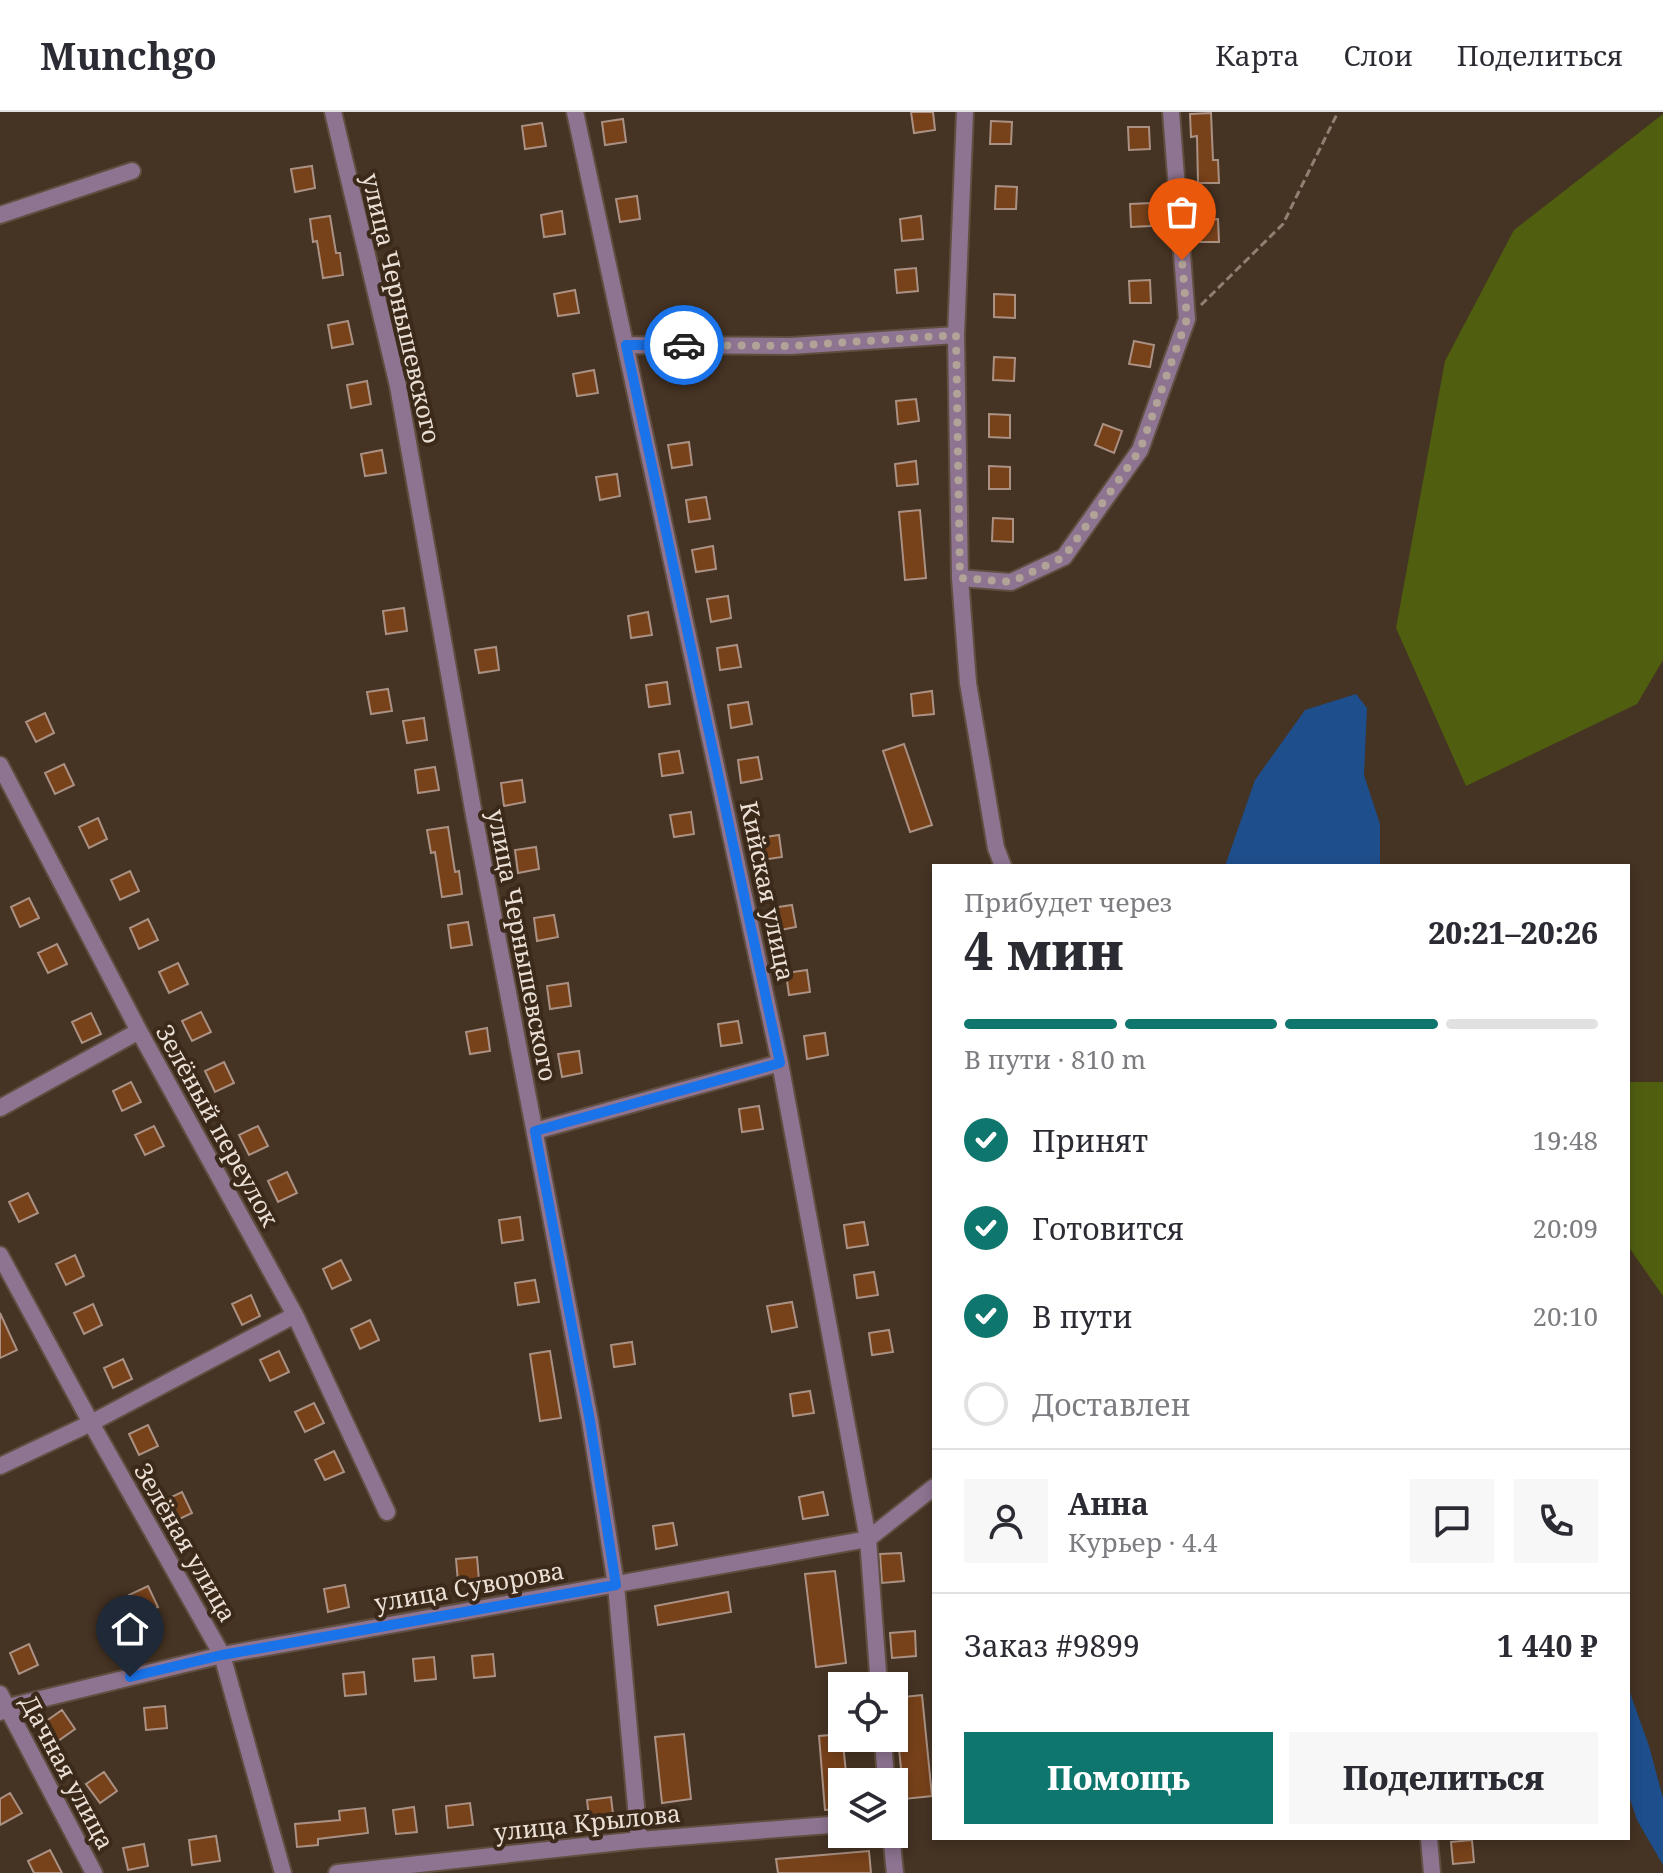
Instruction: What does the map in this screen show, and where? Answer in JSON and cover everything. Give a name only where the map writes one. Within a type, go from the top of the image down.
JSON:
[{"type":"street","name":"улица Чернышевского","points":[[333,112],[398,386],[474,815],[590,1421],[616,1585],[639,1840]]},
{"type":"street","name":"Кийская улица","points":[[575,112],[780,1063],[868,1539],[878,1672]]},
{"type":"street","points":[[965,112],[956,335],[960,578],[968,683],[996,848],[1002,864]]},
{"type":"street","points":[[960,578],[1011,582],[1064,557],[1140,450],[1187,319],[1171,112]]},
{"type":"street","points":[[0,215],[132,171]]},
{"type":"street","points":[[626,345],[791,346],[956,335]]},
{"type":"street","name":"Зелёный переулок","points":[[0,765],[139,1031],[295,1315],[387,1512]]},
{"type":"street","points":[[0,1108],[139,1031]]},
{"type":"street","points":[[535,1131],[780,1063]]},
{"type":"street","name":"Зелёная улица","points":[[0,1255],[222,1655],[283,1873]]},
{"type":"street","points":[[0,1466],[91,1423],[295,1315]]},
{"type":"street","name":"улица Суворова","points":[[3,1704],[222,1655],[868,1539],[932,1489]]},
{"type":"street","name":"Дачная улица","points":[[3,1704],[94,1873]]},
{"type":"street","name":"улица Крылова","points":[[337,1873],[639,1840],[828,1825]]},
{"type":"street","points":[[1429,1840],[1432,1873]]},
{"type":"street","points":[[892,1848],[895,1873]]},
{"type":"path","points":[[1187,319],[1283,224],[1338,112]]},
{"type":"green space","points":[[1663,114],[1663,660],[1637,704],[1466,786],[1396,628],[1445,361],[1514,230]]},
{"type":"green space","points":[[1630,1082],[1663,1082],[1663,1296],[1630,1249]]},
{"type":"water","points":[[1356,694],[1367,708],[1364,775],[1380,824],[1380,864],[1226,864],[1255,780],[1305,710]]},
{"type":"water","points":[[1630,1693],[1663,1798],[1663,1865],[1637,1820],[1630,1799]]},
{"type":"building","points":[[911,112],[933,112],[935,130],[914,133]]},
{"type":"building","points":[[1211,113],[1213,160],[1218,160],[1219,183],[1198,183],[1197,136],[1191,137],[1190,114]]},
{"type":"building","points":[[623,119],[626,142],[605,145],[602,122]]},
{"type":"building","points":[[991,121],[1012,122],[1011,144],[990,144]]},
{"type":"building","points":[[542,123],[546,146],[525,149],[522,126]]},
{"type":"building","points":[[1128,127],[1149,127],[1150,149],[1129,150]]},
{"type":"building","points":[[312,166],[315,188],[295,192],[291,169]]},
{"type":"building","points":[[996,186],[1017,187],[1016,209],[995,209]]},
{"type":"building","points":[[637,196],[640,219],[620,222],[616,199]]},
{"type":"building","points":[[1151,203],[1151,226],[1131,227],[1130,204]]},
{"type":"building","points":[[562,211],[565,234],[544,237],[541,215]]},
{"type":"building","points":[[330,216],[343,275],[323,278],[310,219]]},
{"type":"building","points":[[921,216],[923,239],[902,241],[900,219]]},
{"type":"building","points":[[1218,219],[1219,242],[1198,242],[1198,220]]},
{"type":"building","points":[[916,268],[918,291],[897,293],[895,270]]},
{"type":"building","points":[[1150,280],[1151,303],[1130,303],[1129,281]]},
{"type":"building","points":[[575,290],[579,313],[558,316],[554,294]]},
{"type":"building","points":[[994,294],[1015,295],[1015,318],[994,317]]},
{"type":"building","points":[[348,321],[353,344],[332,348],[328,325]]},
{"type":"building","points":[[1134,341],[1154,345],[1150,367],[1129,364]]},
{"type":"building","points":[[994,357],[1015,358],[1014,381],[993,380]]},
{"type":"building","points":[[594,370],[598,393],[577,396],[573,374]]},
{"type":"building","points":[[367,381],[371,404],[351,408],[347,385]]},
{"type":"building","points":[[916,399],[919,421],[898,424],[896,401]]},
{"type":"building","points":[[989,414],[1010,415],[1010,438],[989,437]]},
{"type":"building","points":[[1103,424],[1122,431],[1114,453],[1095,445]]},
{"type":"building","points":[[689,442],[692,465],[672,468],[668,445]]},
{"type":"building","points":[[382,450],[386,473],[365,476],[361,454]]},
{"type":"building","points":[[916,461],[918,484],[897,486],[895,464]]},
{"type":"building","points":[[989,466],[1010,467],[1010,489],[989,489]]},
{"type":"building","points":[[617,474],[620,496],[600,500],[596,477]]},
{"type":"building","points":[[706,497],[710,519],[689,522],[686,500]]},
{"type":"building","points":[[920,510],[926,578],[905,580],[899,512]]},
{"type":"building","points":[[993,518],[1013,519],[1013,542],[992,541]]},
{"type":"building","points":[[713,546],[716,569],[696,572],[692,550]]},
{"type":"building","points":[[728,596],[731,618],[711,622],[707,599]]},
{"type":"building","points":[[404,608],[407,631],[386,634],[383,611]]},
{"type":"building","points":[[648,612],[652,635],[631,638],[628,616]]},
{"type":"building","points":[[737,645],[741,667],[720,670],[717,648]]},
{"type":"building","points":[[496,647],[499,670],[479,673],[475,650]]},
{"type":"building","points":[[667,682],[670,704],[649,707],[646,685]]},
{"type":"building","points":[[388,689],[392,711],[371,714],[367,692]]},
{"type":"building","points":[[932,691],[934,714],[913,716],[911,694]]},
{"type":"building","points":[[748,702],[752,724],[731,728],[728,705]]},
{"type":"building","points":[[45,713],[54,733],[36,742],[26,722]]},
{"type":"building","points":[[424,718],[427,740],[407,743],[403,721]]},
{"type":"building","points":[[904,744],[932,825],[910,832],[883,751]]},
{"type":"building","points":[[679,751],[683,773],[662,776],[659,754]]},
{"type":"building","points":[[758,757],[762,779],[741,783],[738,760]]},
{"type":"building","points":[[64,764],[74,785],[55,794],[45,773]]},
{"type":"building","points":[[435,767],[439,790],[418,793],[415,770]]},
{"type":"building","points":[[522,780],[525,802],[504,806],[501,783]]},
{"type":"building","points":[[691,812],[694,834],[674,837],[670,815]]},
{"type":"building","points":[[98,818],[107,839],[89,848],[79,827]]},
{"type":"building","points":[[448,827],[462,894],[442,897],[435,852],[431,853],[427,830]]},
{"type":"building","points":[[779,835],[782,857],[762,860],[758,838]]},
{"type":"building","points":[[536,847],[539,869],[518,873],[515,850]]},
{"type":"building","points":[[130,871],[139,891],[120,900],[111,880]]},
{"type":"building","points":[[29,898],[39,918],[20,927],[11,907]]},
{"type":"building","points":[[792,905],[796,927],[775,931],[771,908]]},
{"type":"building","points":[[554,915],[558,937],[537,941],[534,918]]},
{"type":"building","points":[[148,919],[158,940],[139,949],[130,928]]},
{"type":"building","points":[[468,922],[472,945],[451,948],[448,925]]},
{"type":"building","points":[[57,944],[67,964],[48,973],[38,953]]},
{"type":"building","points":[[178,963],[188,984],[169,993],[159,972]]},
{"type":"building","points":[[807,970],[810,992],[789,995],[786,973]]},
{"type":"building","points":[[568,983],[571,1006],[550,1009],[547,986]]},
{"type":"building","points":[[201,1012],[211,1032],[192,1041],[182,1021]]},
{"type":"building","points":[[91,1013],[101,1034],[82,1043],[72,1022]]},
{"type":"building","points":[[738,1021],[742,1043],[721,1046],[718,1024]]},
{"type":"building","points":[[487,1028],[490,1051],[470,1054],[466,1032]]},
{"type":"building","points":[[825,1033],[828,1055],[807,1059],[804,1036]]},
{"type":"building","points":[[579,1051],[582,1073],[562,1077],[558,1054]]},
{"type":"building","points":[[224,1062],[234,1083],[215,1092],[205,1071]]},
{"type":"building","points":[[131,1082],[141,1102],[122,1111],[113,1091]]},
{"type":"building","points":[[759,1106],[763,1129],[742,1132],[739,1109]]},
{"type":"building","points":[[154,1126],[164,1146],[145,1155],[135,1135]]},
{"type":"building","points":[[258,1126],[268,1146],[249,1155],[239,1135]]},
{"type":"building","points":[[287,1172],[297,1193],[278,1202],[268,1181]]},
{"type":"building","points":[[28,1193],[38,1213],[19,1222],[9,1202]]},
{"type":"building","points":[[520,1217],[523,1240],[502,1243],[499,1220]]},
{"type":"building","points":[[864,1222],[868,1245],[847,1248],[844,1225]]},
{"type":"building","points":[[75,1255],[84,1276],[66,1285],[56,1264]]},
{"type":"building","points":[[341,1260],[351,1280],[332,1289],[323,1269]]},
{"type":"building","points":[[874,1272],[878,1295],[857,1298],[854,1275]]},
{"type":"building","points":[[535,1280],[539,1302],[518,1305],[515,1283]]},
{"type":"building","points":[[251,1295],[260,1316],[242,1325],[232,1304]]},
{"type":"building","points":[[792,1302],[797,1327],[772,1332],[767,1306]]},
{"type":"building","points":[[93,1304],[102,1325],[84,1334],[74,1313]]},
{"type":"building","points":[[0,1313],[17,1350],[0,1358]]},
{"type":"building","points":[[370,1320],[379,1340],[360,1349],[351,1329]]},
{"type":"building","points":[[889,1330],[893,1352],[872,1355],[869,1333]]},
{"type":"building","points":[[632,1342],[635,1364],[614,1367],[611,1345]]},
{"type":"building","points":[[279,1351],[289,1372],[270,1381],[260,1360]]},
{"type":"building","points":[[550,1351],[561,1418],[540,1421],[530,1354]]},
{"type":"building","points":[[123,1359],[132,1379],[113,1388],[104,1368]]},
{"type":"building","points":[[810,1391],[814,1413],[793,1416],[790,1394]]},
{"type":"building","points":[[314,1403],[324,1423],[305,1432],[295,1412]]},
{"type":"building","points":[[148,1425],[158,1446],[139,1455],[129,1434]]},
{"type":"building","points":[[334,1451],[344,1472],[325,1480],[315,1460]]},
{"type":"building","points":[[182,1492],[192,1513],[173,1522],[163,1501]]},
{"type":"building","points":[[823,1492],[828,1515],[803,1519],[799,1497]]},
{"type":"building","points":[[673,1523],[677,1545],[656,1549],[653,1526]]},
{"type":"building","points":[[901,1553],[904,1581],[882,1583],[880,1554]]},
{"type":"building","points":[[477,1557],[479,1580],[458,1582],[456,1559]]},
{"type":"building","points":[[835,1571],[846,1663],[816,1667],[805,1574]]},
{"type":"building","points":[[345,1585],[349,1607],[328,1612],[324,1589]]},
{"type":"building","points":[[148,1586],[158,1607],[139,1616],[129,1595]]},
{"type":"building","points":[[728,1592],[731,1612],[658,1625],[655,1606]]},
{"type":"building","points":[[915,1631],[916,1656],[892,1658],[890,1633]]},
{"type":"building","points":[[29,1644],[38,1665],[19,1674],[10,1653]]},
{"type":"building","points":[[493,1654],[495,1676],[474,1678],[472,1656]]},
{"type":"building","points":[[434,1657],[436,1679],[415,1681],[413,1659]]},
{"type":"building","points":[[364,1672],[366,1694],[345,1696],[343,1674]]},
{"type":"building","points":[[922,1695],[932,1796],[908,1799],[908,1768],[901,1768],[899,1752],[908,1752],[908,1696]]},
{"type":"building","points":[[165,1706],[167,1728],[146,1730],[144,1708]]},
{"type":"building","points":[[62,1710],[75,1729],[58,1741],[45,1722]]},
{"type":"building","points":[[684,1734],[691,1799],[662,1803],[655,1737]]},
{"type":"building","points":[[828,1735],[828,1752],[844,1752],[846,1768],[828,1768],[828,1810],[825,1810],[819,1736]]},
{"type":"building","points":[[104,1772],[117,1791],[100,1803],[86,1784]]},
{"type":"building","points":[[10,1793],[22,1813],[0,1825],[0,1799]]},
{"type":"building","points":[[611,1797],[614,1823],[590,1826],[587,1800]]},
{"type":"building","points":[[470,1803],[473,1825],[448,1828],[446,1806]]},
{"type":"building","points":[[414,1807],[417,1832],[396,1834],[393,1810]]},
{"type":"building","points":[[365,1808],[368,1833],[318,1839],[318,1845],[297,1847],[295,1824],[340,1820],[339,1811]]},
{"type":"building","points":[[216,1836],[220,1861],[192,1865],[189,1840]]},
{"type":"building","points":[[1472,1840],[1474,1862],[1453,1864],[1451,1842]]},
{"type":"building","points":[[144,1844],[148,1866],[128,1870],[123,1848]]},
{"type":"building","points":[[50,1850],[62,1873],[34,1873],[28,1861]]},
{"type":"building","points":[[869,1851],[871,1873],[778,1873],[776,1859]]},
{"type":"way so far","points":[[684,345],[791,346],[956,335],[960,578],[1011,582],[1064,557],[1140,450],[1187,319],[1182,260]]},
{"type":"route","points":[[130,1677],[222,1655],[616,1585],[590,1421],[535,1131],[780,1063],[626,345],[684,345]]}]
